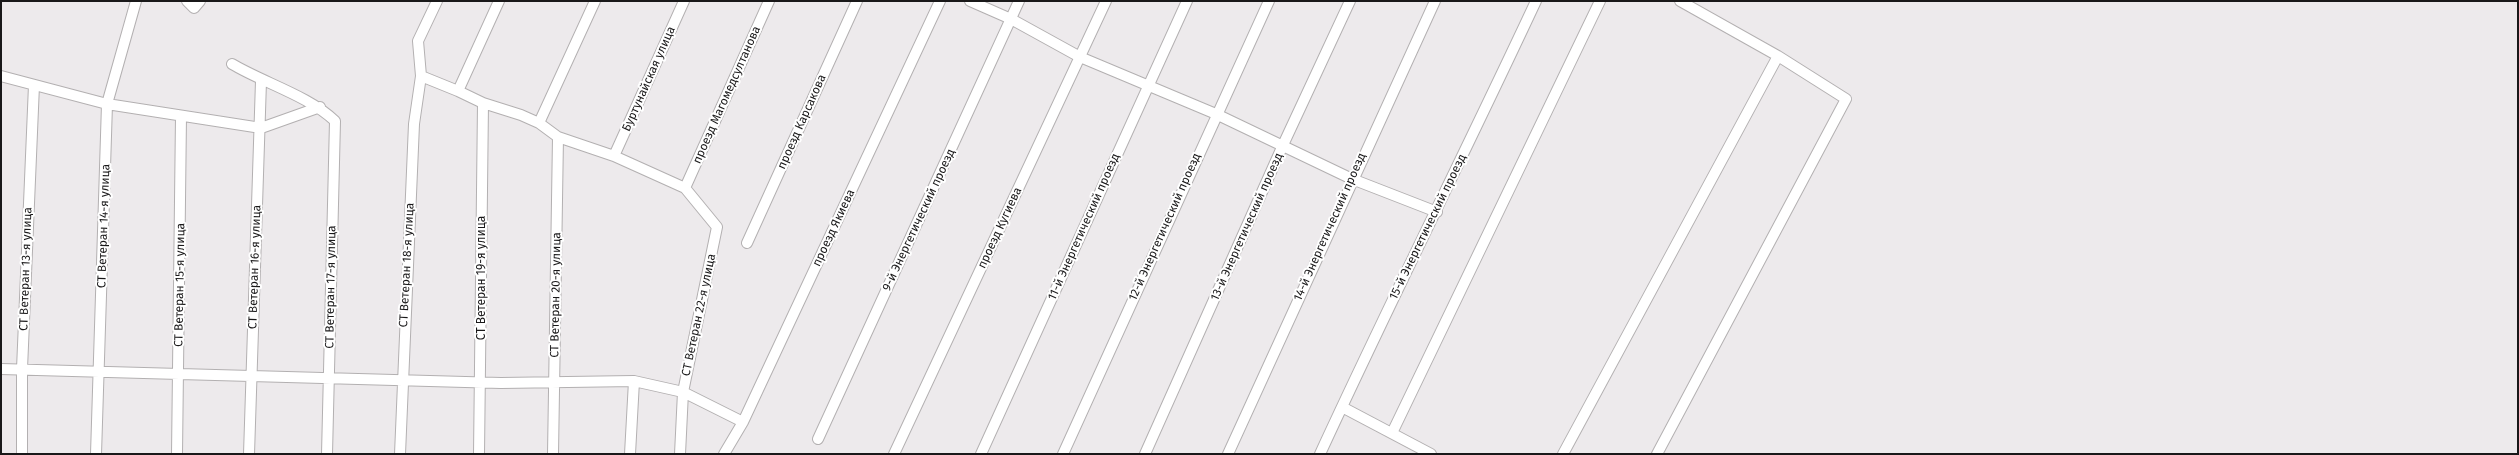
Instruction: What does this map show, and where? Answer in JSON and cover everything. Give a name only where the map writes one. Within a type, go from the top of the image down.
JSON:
[{"type":"street","name":"СТ Ветеран 14-я улица","points":[[96,454],[107,104],[136,1]]},
{"type":"street","name":"СТ Ветеран 18-я улица","points":[[400,454],[414,124],[421,76],[418,41],[437,1]]},
{"type":"street","points":[[458,90],[500,1]]},
{"type":"street","points":[[539,123],[595,1]]},
{"type":"street","name":"Буртунайская улица","points":[[614,156],[684,1]]},
{"type":"street","name":"проезд Магомедсултанова","points":[[685,188],[769,1]]},
{"type":"street","name":"проезд Карсакова","points":[[747,243],[857,1]]},
{"type":"street","name":"проезд Якиева","points":[[724,454],[743,422],[940,1]]},
{"type":"street","points":[[970,1],[1011,20],[1080,57],[1149,84],[1216,114],[1352,179],[1437,212]]},
{"type":"street","name":"9-й Энергетический проезд","points":[[818,438],[1019,1]]},
{"type":"street","name":"проезд Кугиева","points":[[894,454],[1106,1]]},
{"type":"street","name":"11-й Энергетический проезд","points":[[982,454],[1187,1]]},
{"type":"street","name":"12-й Энергетический проезд","points":[[1063,454],[1269,1]]},
{"type":"street","name":"13-й Энергетический проезд","points":[[1145,454],[1283,145],[1350,1]]},
{"type":"street","name":"14-й Энергетический проезд","points":[[1228,454],[1434,1]]},
{"type":"street","name":"15-й Энергетический проезд","points":[[1320,454],[1400,281],[1437,212],[1536,1]]},
{"type":"street","points":[[1392,433],[1600,1]]},
{"type":"street","points":[[1657,454],[1846,99],[1778,56],[1680,1]]},
{"type":"street","points":[[1563,454],[1778,56]]},
{"type":"street","points":[[232,64],[262,81],[320,107]]},
{"type":"street","points":[[1,76],[107,104],[261,128],[320,107]]},
{"type":"street","points":[[421,76],[458,90],[483,103],[539,123],[558,136],[614,156],[685,188]]},
{"type":"street","name":"СТ Ветеран 16-я улица","points":[[249,454],[262,81]]},
{"type":"street","name":"СТ Ветеран 13-я улица","points":[[22,454],[22,369],[34,85]]},
{"type":"street","name":"СТ Ветеран 19-я улица","points":[[479,454],[483,103]]},
{"type":"street","name":"СТ Ветеран 17-я улица","points":[[320,107],[335,121],[327,454]]},
{"type":"street","name":"СТ Ветеран 15-я улица","points":[[177,454],[181,116]]},
{"type":"street","name":"СТ Ветеран 20-я улица","points":[[553,454],[558,136]]},
{"type":"street","name":"СТ Ветеран 22-я улица","points":[[680,454],[683,392],[717,227],[685,188]]},
{"type":"street","points":[[1,369],[481,382],[634,380],[683,392],[743,422]]},
{"type":"street","points":[[630,454],[634,380]]},
{"type":"street","points":[[1342,408],[1431,454]]}]
